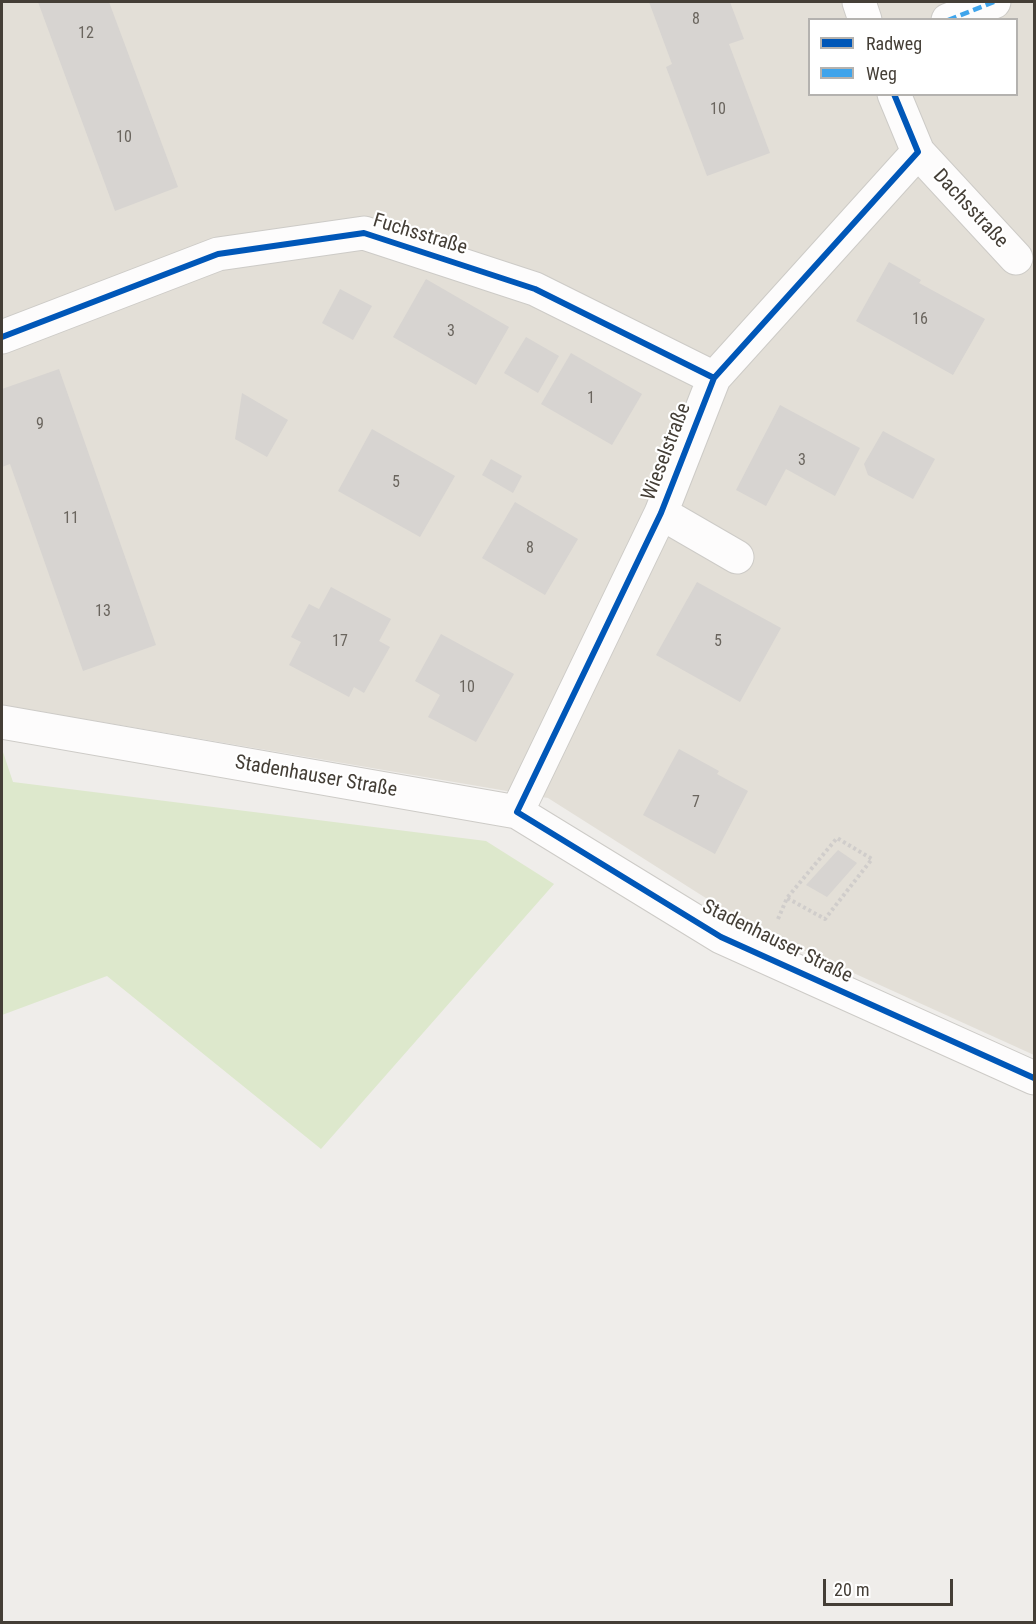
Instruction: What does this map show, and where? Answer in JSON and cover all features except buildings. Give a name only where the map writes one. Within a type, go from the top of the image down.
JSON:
[{"type":"street","points":[[859,2],[864,18]]},
{"type":"street","points":[[953,18],[994,2]]},
{"type":"street","name":"Dachsstraße","points":[[895,96],[918,152],[1016,258]]},
{"type":"street","name":"Wieselstraße","points":[[517,812],[662,513],[714,378],[918,152]]},
{"type":"street","name":"Fuchsstraße","points":[[2,337],[218,254],[364,233],[534,289],[714,378]]},
{"type":"street","points":[[662,513],[737,557]]},
{"type":"street","name":"Stadenhauser Straße","points":[[2,722],[517,812],[721,938],[1035,1078]]},
{"type":"path","points":[[762,956],[788,898],[837,838],[872,859],[825,919],[788,898]]},
{"type":"shaded area","points":[[2,2],[1034,2],[1034,1055],[750,926],[548,798],[2,705]]},
{"type":"green space","points":[[2,749],[13,782],[486,841],[554,884],[321,1149],[107,976],[2,1015]]},
{"type":"marked path","points":[[953,18],[994,2]]},
{"type":"cycle path","points":[[895,96],[918,152],[714,378],[661,513],[517,812],[721,937],[1034,1078]]},
{"type":"cycle path","points":[[2,337],[218,254],[364,233],[535,289],[714,378]]}]
